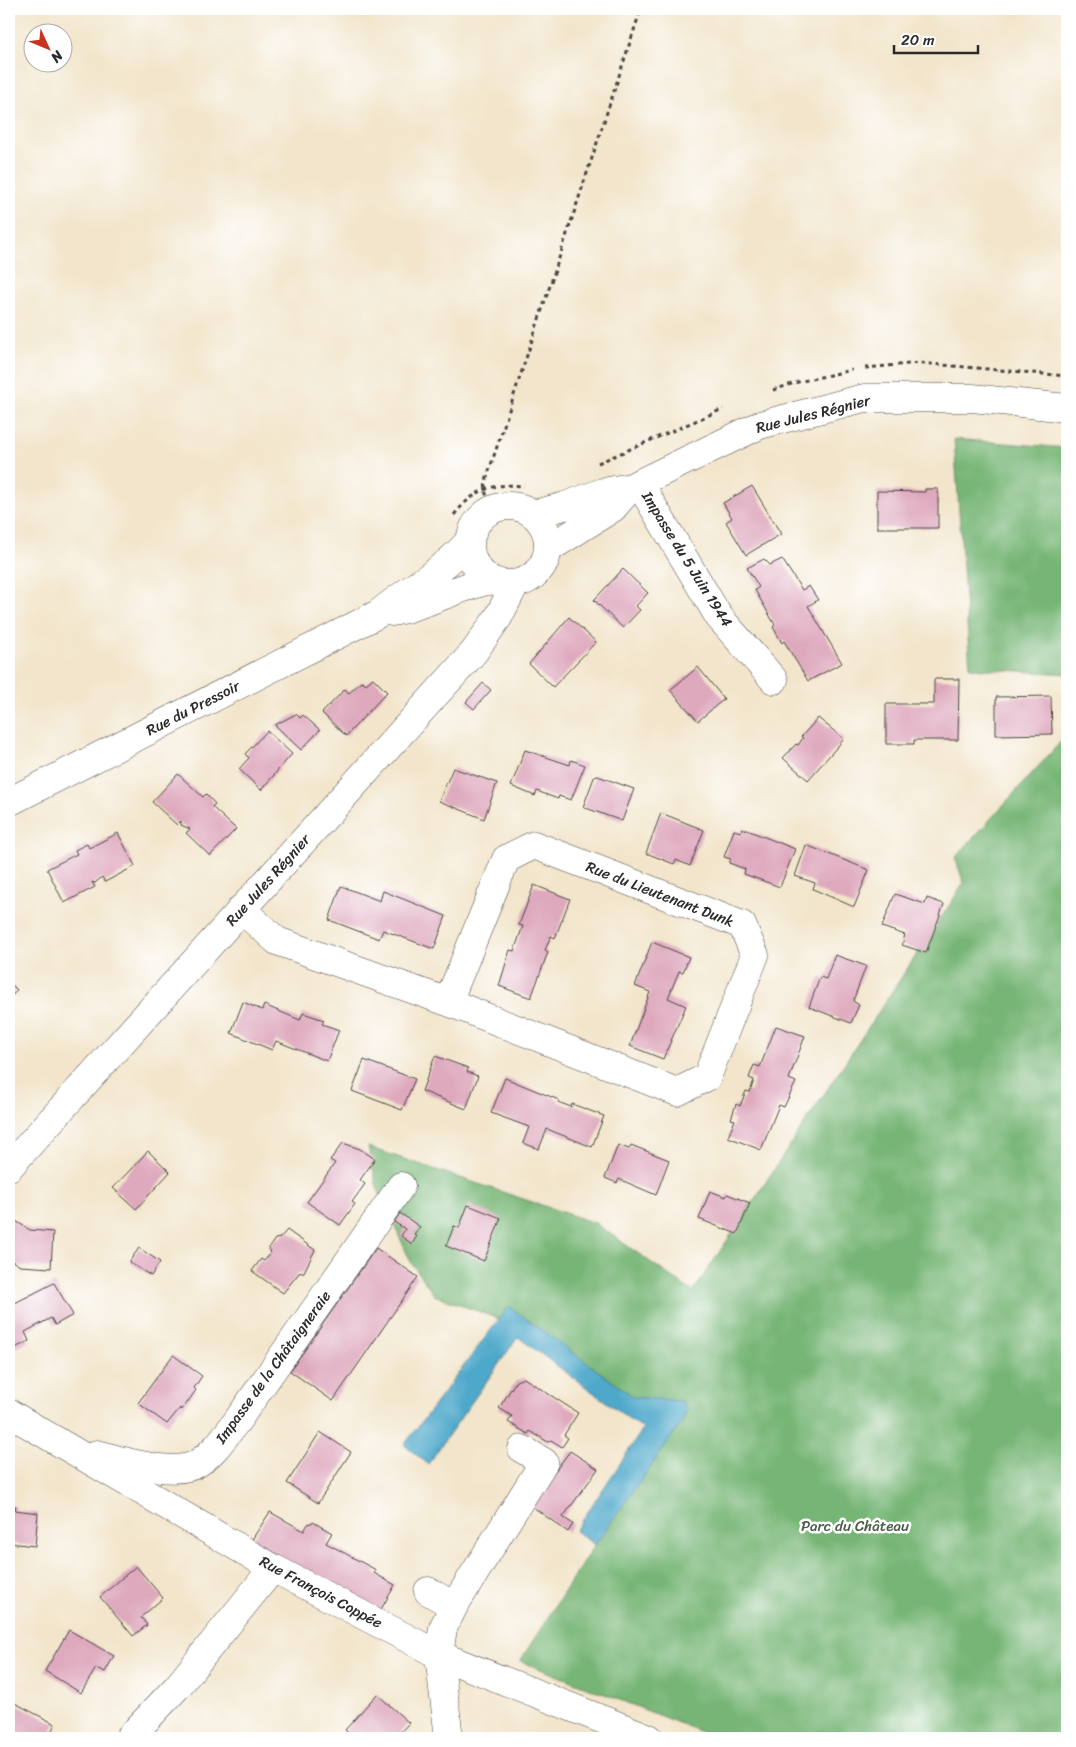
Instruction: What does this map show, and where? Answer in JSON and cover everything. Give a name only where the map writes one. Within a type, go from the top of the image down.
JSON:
[{"type":"street","name":"Rue Jules Régnier","points":[[635,485],[760,425],[864,398],[972,398],[1067,408]]},
{"type":"street","points":[[534,514],[603,492],[635,485]]},
{"type":"street","points":[[548,549],[613,508],[635,485]]},
{"type":"street","name":"Impasse du 5 Juin 1944","points":[[635,485],[719,617],[774,680]]},
{"type":"street","points":[[513,506],[534,514],[543,524],[547,536],[548,549],[545,562],[538,572],[527,580],[503,582],[481,573],[474,563],[470,552],[470,540],[474,528],[490,511],[513,506]]},
{"type":"street","name":"Rue du Pressoir","points":[[9,802],[378,614],[402,594],[442,569],[470,540]]},
{"type":"street","name":"Rue Jules Régnier","points":[[9,1167],[474,652],[499,616],[503,582]]},
{"type":"street","name":"Rue du Pressoir","points":[[378,614],[409,609],[453,590],[503,582]]},
{"type":"street","name":"Rue du Lieutenant Dunk","points":[[241,909],[276,940],[448,1002],[678,1092],[707,1077],[755,955],[742,925],[534,846],[506,858],[448,1002]]},
{"type":"street","name":"Impasse de la Châtaigneraie","points":[[71,1448],[163,1468],[180,1469],[196,1465],[209,1455],[237,1421],[401,1186]]},
{"type":"street","name":"Rue François Coppée","points":[[9,1413],[273,1568],[439,1655],[649,1738]]},
{"type":"street","points":[[450,1738],[439,1655],[443,1628],[454,1606],[544,1462],[522,1449]]},
{"type":"street","points":[[129,1738],[178,1686],[273,1568]]},
{"type":"street","points":[[428,1591],[454,1606]]},
{"type":"path","points":[[490,511],[485,489],[486,480],[641,9]]},
{"type":"green space","points":[[954,439],[1067,448],[1067,674],[970,668]]},
{"type":"green space","name":"Parc du Château","points":[[1067,735],[1067,1738],[717,1738],[520,1661],[664,1436],[515,1325],[434,1295],[411,1262],[377,1188],[368,1147],[595,1223],[693,1292],[964,883],[955,858]]},
{"type":"water","points":[[509,1306],[634,1397],[682,1401],[687,1411],[681,1424],[595,1545],[575,1531],[643,1429],[518,1337],[428,1464],[404,1445]]},
{"type":"building","points":[[752,486],[781,534],[746,555],[726,522],[732,518],[723,503]]},
{"type":"building","points":[[925,489],[938,489],[938,528],[877,528],[877,491],[925,492]]},
{"type":"building","points":[[764,559],[770,565],[782,559],[802,590],[809,586],[818,600],[808,606],[842,663],[808,681],[784,641],[782,643],[773,627],[775,625],[755,590],[759,587],[747,568]]},
{"type":"building","points":[[623,569],[648,593],[636,606],[640,610],[623,628],[594,600]]},
{"type":"building","points":[[569,617],[596,642],[553,687],[529,664]]},
{"type":"building","points":[[698,667],[724,699],[698,721],[670,690]]},
{"type":"building","points":[[373,678],[387,692],[346,736],[322,713],[345,689],[349,693],[362,681],[366,684]]},
{"type":"building","points":[[934,679],[959,679],[958,740],[914,740],[914,744],[886,744],[886,704],[934,704]]},
{"type":"building","points":[[483,683],[491,690],[474,709],[466,702]]},
{"type":"building","points":[[1051,696],[1052,734],[996,735],[996,697]]},
{"type":"building","points":[[296,714],[300,718],[303,715],[320,730],[301,750],[275,725]]},
{"type":"building","points":[[818,718],[844,739],[808,780],[783,758],[796,744],[798,745],[803,738],[801,737]]},
{"type":"building","points":[[267,731],[292,754],[261,790],[239,769],[249,758],[245,754]]},
{"type":"building","points":[[525,750],[570,765],[571,760],[585,765],[571,800],[559,796],[558,799],[537,791],[535,796],[511,786]]},
{"type":"building","points":[[453,768],[497,783],[484,819],[439,801]]},
{"type":"building","points":[[178,774],[203,797],[206,794],[215,804],[212,807],[236,829],[210,856],[186,833],[190,829],[181,825],[181,821],[177,825],[152,802]]},
{"type":"building","points":[[595,775],[634,789],[622,821],[583,807]]},
{"type":"building","points":[[661,813],[704,830],[690,866],[676,860],[674,864],[646,853]]},
{"type":"building","points":[[742,828],[795,849],[780,887],[744,874],[745,869],[729,863],[731,859],[724,857],[734,830],[741,832]]},
{"type":"building","points":[[118,833],[135,866],[105,882],[102,877],[95,883],[92,882],[95,887],[64,903],[47,869],[77,854],[75,850],[87,844],[89,848]]},
{"type":"building","points":[[806,845],[869,870],[854,907],[813,889],[815,883],[795,876]]},
{"type":"building","points":[[534,885],[570,899],[555,938],[551,936],[545,950],[548,952],[531,998],[499,986],[510,950],[514,951],[523,926],[519,925]]},
{"type":"building","points":[[341,886],[380,901],[383,891],[446,916],[434,949],[383,930],[379,939],[329,920]]},
{"type":"building","points":[[895,894],[925,904],[927,898],[944,904],[926,953],[902,945],[905,935],[882,927]]},
{"type":"building","points":[[652,942],[689,957],[683,972],[679,971],[668,998],[686,1006],[663,1059],[630,1046],[650,992],[635,986]]},
{"type":"building","points":[[835,955],[866,966],[853,1001],[859,1005],[851,1023],[809,1007],[820,977],[826,979]]},
{"type":"building","points":[[9,982],[17,990],[9,999]]},
{"type":"building","points":[[243,1002],[262,1010],[264,1005],[300,1020],[303,1013],[324,1020],[322,1024],[339,1030],[327,1061],[276,1041],[272,1050],[231,1033]]},
{"type":"building","points":[[776,1026],[805,1036],[789,1079],[796,1082],[784,1107],[779,1105],[761,1150],[728,1137],[735,1120],[731,1119],[736,1104],[740,1106],[746,1091],[750,1092],[754,1080],[749,1078],[754,1065],[760,1067]]},
{"type":"building","points":[[435,1056],[468,1068],[467,1072],[478,1076],[466,1109],[422,1091]]},
{"type":"building","points":[[364,1060],[415,1079],[402,1110],[352,1091]]},
{"type":"building","points":[[505,1078],[559,1100],[558,1102],[571,1107],[572,1104],[604,1116],[592,1147],[547,1129],[539,1149],[523,1143],[529,1127],[491,1113]]},
{"type":"building","points":[[343,1143],[360,1149],[375,1159],[360,1180],[365,1184],[352,1202],[355,1204],[340,1225],[307,1202],[335,1163],[330,1160]]},
{"type":"building","points":[[618,1145],[629,1149],[631,1145],[669,1160],[656,1195],[619,1179],[617,1183],[605,1178]]},
{"type":"building","points":[[148,1151],[170,1172],[136,1209],[113,1188]]},
{"type":"building","points":[[710,1191],[726,1197],[727,1194],[750,1203],[737,1234],[699,1219]]},
{"type":"building","points":[[468,1205],[501,1218],[484,1261],[446,1246],[454,1226],[459,1228]]},
{"type":"building","points":[[400,1213],[420,1227],[414,1234],[417,1236],[412,1244],[401,1236],[405,1229],[394,1222]]},
{"type":"building","points":[[11,1218],[30,1230],[53,1232],[51,1268],[20,1266],[9,1259],[9,1222]]},
{"type":"building","points":[[287,1230],[315,1250],[304,1272],[299,1273],[283,1293],[252,1271],[261,1259],[264,1261],[270,1254],[269,1248],[275,1239],[280,1238]]},
{"type":"building","points":[[139,1248],[160,1262],[151,1276],[129,1262]]},
{"type":"building","points":[[376,1248],[418,1277],[333,1401],[290,1371]]},
{"type":"building","points":[[54,1283],[73,1315],[55,1325],[51,1318],[25,1332],[29,1341],[13,1349],[9,1341],[9,1306]]},
{"type":"building","points":[[173,1355],[202,1376],[194,1388],[196,1390],[182,1410],[180,1408],[167,1424],[138,1403]]},
{"type":"building","points":[[524,1378],[578,1413],[564,1435],[568,1438],[562,1447],[551,1440],[548,1442],[530,1431],[528,1434],[508,1422],[512,1416],[499,1408],[516,1381]]},
{"type":"building","points":[[320,1432],[351,1452],[318,1503],[287,1483]]},
{"type":"building","points":[[570,1451],[598,1469],[563,1517],[573,1524],[568,1532],[530,1505]]},
{"type":"building","points":[[9,1506],[16,1506],[15,1510],[38,1513],[35,1546],[9,1543]]},
{"type":"building","points":[[270,1512],[304,1531],[308,1524],[313,1522],[332,1533],[326,1543],[376,1570],[374,1573],[395,1585],[380,1611],[251,1541]]},
{"type":"building","points":[[136,1566],[163,1598],[141,1617],[147,1625],[133,1636],[100,1597]]},
{"type":"building","points":[[69,1630],[114,1656],[105,1672],[96,1668],[81,1693],[45,1671]]},
{"type":"building","points":[[377,1694],[409,1723],[395,1738],[354,1738],[345,1730]]},
{"type":"building","points":[[9,1700],[55,1724],[48,1738],[39,1736],[38,1738],[9,1738]]}]
